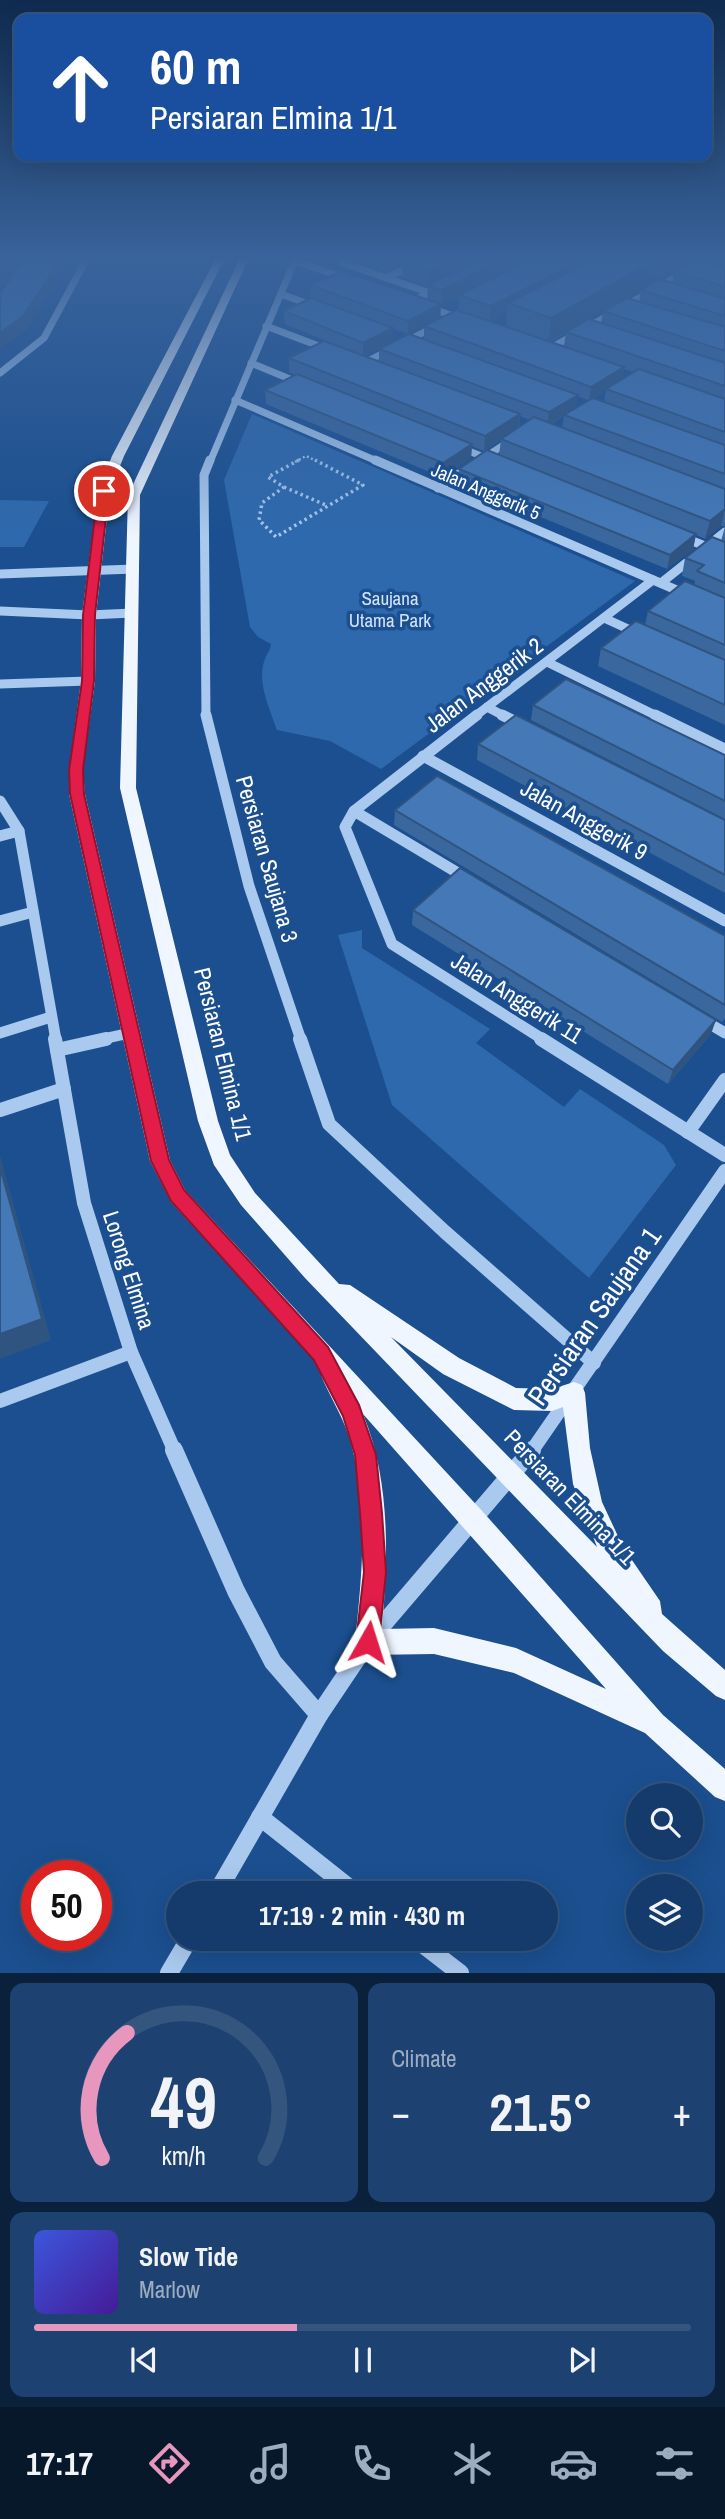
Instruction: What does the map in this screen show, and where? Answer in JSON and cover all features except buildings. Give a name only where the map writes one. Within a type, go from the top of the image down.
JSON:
[{"type":"main road","points":[[172,352],[118,456],[104,491],[89,615],[88,681],[76,770],[77,794],[160,1161],[177,1196],[476,1521],[654,1724],[725,1787]]},
{"type":"main road","name":"Persiaran Elmina 1/1","points":[[200,352],[134,495],[128,788],[208,1121],[221,1159],[248,1199],[312,1271],[672,1642],[725,1687]]},
{"type":"main road","points":[[312,1271],[451,1366],[514,1399],[552,1400],[573,1394],[574,1428],[584,1483],[604,1537],[672,1642]]},
{"type":"main road","points":[[321,1353],[352,1412],[366,1455],[375,1572],[368,1642],[434,1642],[516,1661],[654,1724]]},
{"type":"street","points":[[0,373],[26,352]]},
{"type":"street","name":"Persiaran Saujana 3","points":[[256,352],[204,475],[206,719],[250,886],[329,1124],[445,1232],[594,1363]]},
{"type":"street","points":[[335,352],[340,354]]},
{"type":"street","points":[[364,363],[386,352]]},
{"type":"street","points":[[556,352],[561,354]]},
{"type":"street","points":[[352,359],[377,368]]},
{"type":"street","points":[[251,363],[312,388]]},
{"type":"street","name":"Jalan Anggerik 5","points":[[235,400],[699,600]]},
{"type":"street","points":[[438,488],[523,433]]},
{"type":"street","points":[[448,443],[509,467]]},
{"type":"street","points":[[670,532],[725,554]]},
{"type":"street","points":[[657,582],[725,532]]},
{"type":"street","points":[[0,574],[134,569]]},
{"type":"street","name":"Jalan Anggerik 2","points":[[345,827],[354,811],[423,756],[604,618],[657,582]]},
{"type":"street","points":[[0,611],[89,615],[133,613]]},
{"type":"street","points":[[604,618],[653,640]]},
{"type":"street","points":[[547,662],[725,749]]},
{"type":"street","points":[[0,684],[88,681]]},
{"type":"street","points":[[487,707],[534,731]]},
{"type":"street","name":"Jalan Anggerik 9","points":[[423,756],[725,921]]},
{"type":"street","name":"Lorong Elmina","points":[[0,802],[19,831],[84,1203],[131,1352],[236,1591],[273,1662],[319,1715]]},
{"type":"street","points":[[354,811],[474,883]]},
{"type":"street","name":"Jalan Anggerik 11","points":[[345,827],[392,944],[725,1155]]},
{"type":"street","points":[[0,836],[19,831]]},
{"type":"street","points":[[0,921],[33,912]]},
{"type":"street","points":[[689,1012],[725,1033]]},
{"type":"street","points":[[0,1033],[51,1017]]},
{"type":"street","points":[[57,1050],[130,1033]]},
{"type":"street","points":[[688,1132],[725,1080]]},
{"type":"street","points":[[0,1110],[64,1088]]},
{"type":"street","name":"Persiaran Saujana 1","points":[[476,1521],[573,1394],[725,1171]]},
{"type":"street","points":[[0,1401],[131,1352]]},
{"type":"street","points":[[223,1881],[319,1715],[368,1642],[476,1521]]},
{"type":"street","points":[[260,1817],[340,1881]]},
{"type":"street","points":[[169,1973],[182,1951]]},
{"type":"street","points":[[432,1951],[460,1973]]},
{"type":"path","points":[[284,487],[262,500],[258,508],[259,520],[276,537],[329,506],[363,485],[362,482],[306,456],[268,477],[284,487],[329,506]]},
{"type":"green space","name":"Saujana Utama Park","points":[[252,414],[635,581],[381,769],[330,741],[277,730],[262,677],[271,644],[258,637],[250,627],[224,480]]},
{"type":"green space","points":[[0,500],[49,501],[24,547],[0,547]]},
{"type":"green space","points":[[362,930],[362,948],[490,1029],[476,1043],[564,1107],[580,1089],[664,1145],[676,1165],[589,1278],[392,1105],[338,935]]},
{"type":"route","points":[[104,491],[89,615],[88,681],[76,770],[77,794],[130,1033],[160,1161],[177,1196],[321,1353],[352,1412],[366,1455],[371,1513],[375,1572],[368,1642]]}]
